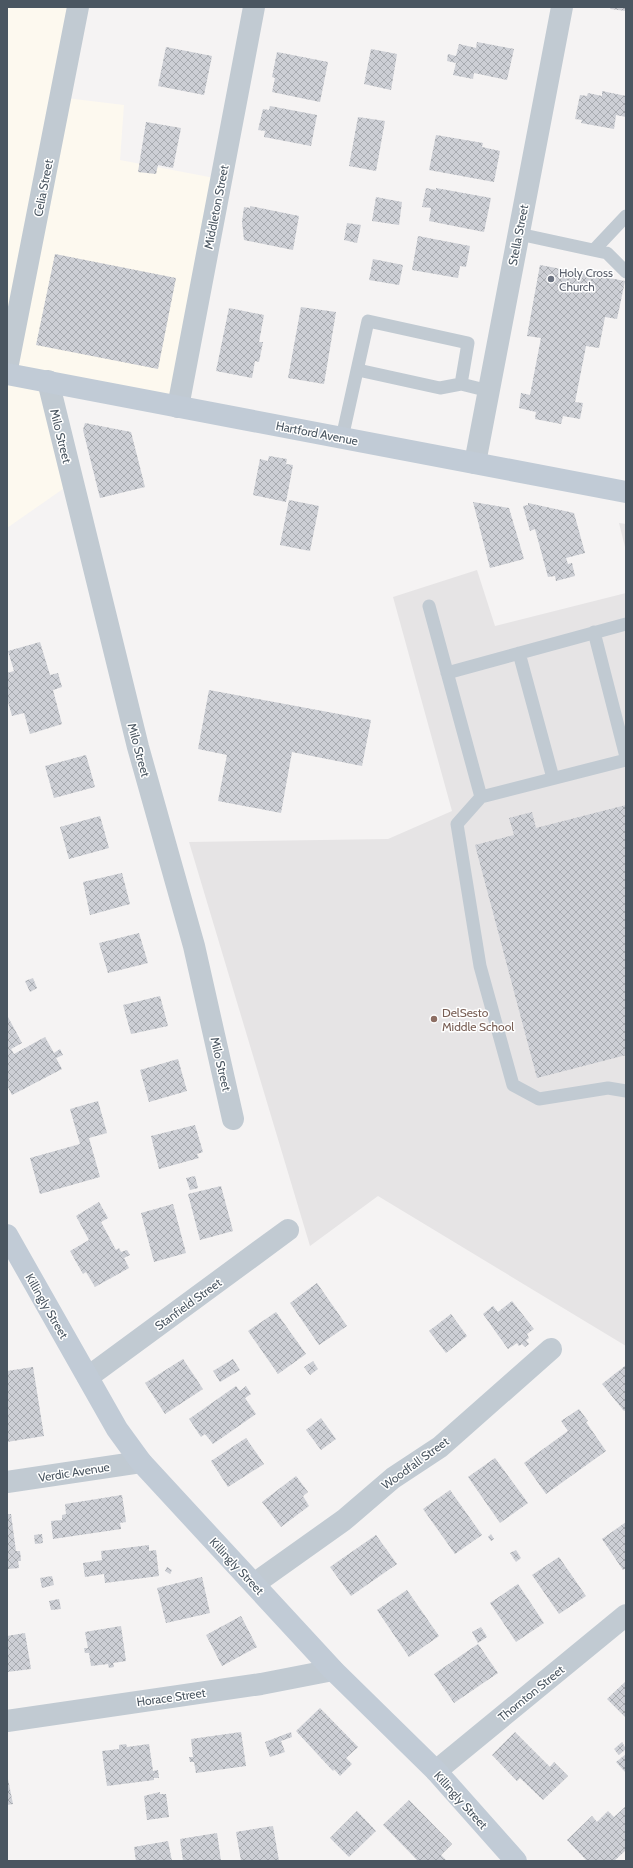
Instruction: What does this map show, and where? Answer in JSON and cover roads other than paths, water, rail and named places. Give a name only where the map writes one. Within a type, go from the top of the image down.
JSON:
[{"type":"main road","name":"Hartford Avenue","points":[[7,374],[626,492]]},
{"type":"main road","name":"Killingly Street","points":[[10,1246],[88,1377],[117,1429],[141,1462],[333,1670],[436,1771],[516,1861]]},
{"type":"street","name":"Celia Street","points":[[7,369],[78,7]]},
{"type":"street","name":"Middleton Street","points":[[178,407],[254,7]]},
{"type":"street","name":"Stella Street","points":[[475,463],[562,7]]},
{"type":"street","name":"Milo Street","points":[[48,381],[138,747],[194,946],[233,1119]]},
{"type":"street","name":"Stanfield Street","points":[[88,1377],[288,1230]]},
{"type":"street","name":"Woodfall Street","points":[[254,1584],[344,1520],[393,1478],[440,1447],[551,1349]]},
{"type":"street","name":"Verdic Avenue","points":[[7,1482],[141,1462]]},
{"type":"street","name":"Thornton Street","points":[[436,1771],[626,1615]]},
{"type":"street","name":"Horace Street","points":[[7,1721],[261,1684],[333,1670]]},
{"type":"lane","points":[[594,250],[626,216]]},
{"type":"lane","points":[[519,234],[607,253],[626,272]]},
{"type":"lane","points":[[342,438],[368,320],[468,343],[460,384]]},
{"type":"lane","points":[[358,370],[440,388],[460,384],[489,391]]},
{"type":"lane","points":[[429,606],[481,797]]},
{"type":"lane","points":[[447,673],[626,624]]},
{"type":"lane","points":[[594,632],[626,758],[481,797],[457,824],[480,966],[513,1085],[539,1099],[608,1088],[626,1091]]},
{"type":"lane","points":[[519,653],[553,778]]},
{"type":"place","name":"Holy Cross Church","points":[[551,279]]},
{"type":"place","name":"DelSesto Middle School","points":[[434,1019]]}]
